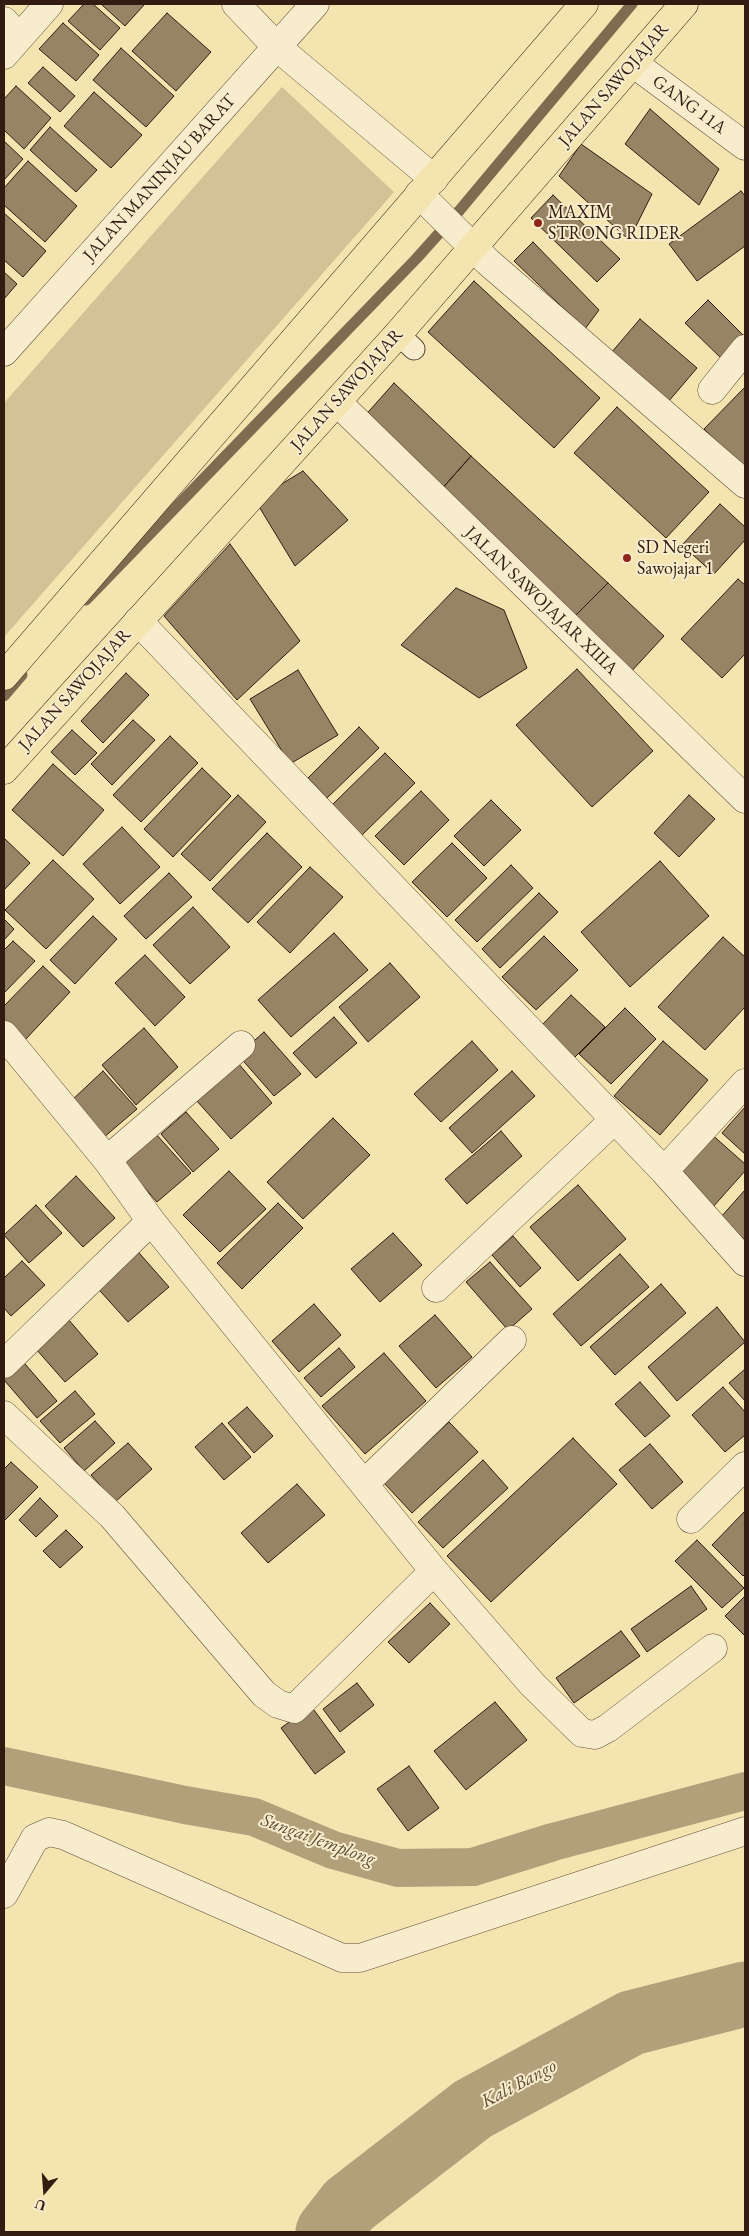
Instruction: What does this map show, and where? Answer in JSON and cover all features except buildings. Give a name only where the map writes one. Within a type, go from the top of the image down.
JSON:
[{"type":"main road","points":[[4,676],[427,193],[584,4]]},
{"type":"main road","name":"JALAN SAWOJAJAR","points":[[4,770],[337,402],[406,342],[466,240],[633,63],[684,4]]},
{"type":"street","points":[[9,38],[49,4]]},
{"type":"street","points":[[236,4],[277,47],[427,193],[466,240],[745,484]]},
{"type":"street","name":"JALAN MANINJAU BARAT","points":[[4,352],[315,4]]},
{"type":"street","name":"GANG 11A","points":[[633,63],[745,146]]},
{"type":"street","points":[[712,390],[745,348]]},
{"type":"street","name":"JALAN SAWOJAJAR XIIIA","points":[[337,402],[745,799]]},
{"type":"street","points":[[138,621],[664,1171],[745,1262]]},
{"type":"street","points":[[4,1035],[107,1160],[151,1221],[434,1571],[532,1684],[582,1733],[595,1735],[608,1728],[713,1648]]},
{"type":"street","points":[[107,1160],[241,1045]]},
{"type":"street","points":[[664,1171],[745,1083]]},
{"type":"street","points":[[436,1288],[614,1120]]},
{"type":"street","points":[[8,1351],[151,1221]]},
{"type":"street","points":[[364,1484],[512,1340]]},
{"type":"street","points":[[4,1415],[112,1516],[264,1694],[278,1704],[294,1709],[434,1571]]},
{"type":"street","points":[[691,1519],[745,1466]]},
{"type":"street","points":[[4,1894],[35,1838],[49,1832],[64,1835],[81,1842],[342,1958],[360,1958],[745,1831]]},
{"type":"shaded area","points":[[282,87],[394,192],[4,637],[4,403]]},
{"type":"waterway","points":[[86,600],[416,259],[459,211],[632,4]]},
{"type":"waterway","points":[[4,696],[22,675]]},
{"type":"waterway","name":"Sungai Jemplong","points":[[4,1766],[185,1805],[254,1817],[333,1850],[398,1868],[473,1867],[553,1842],[745,1791]]},
{"type":"waterway","name":"Kali Bango","points":[[328,2232],[349,2205],[473,2109],[631,2023],[745,1994]]},
{"type":"place","name":"MAXIM STRONG RIDER","points":[[538,223]]},
{"type":"place","name":"SD Negeri Sawojajar 1","points":[[627,558]]}]
